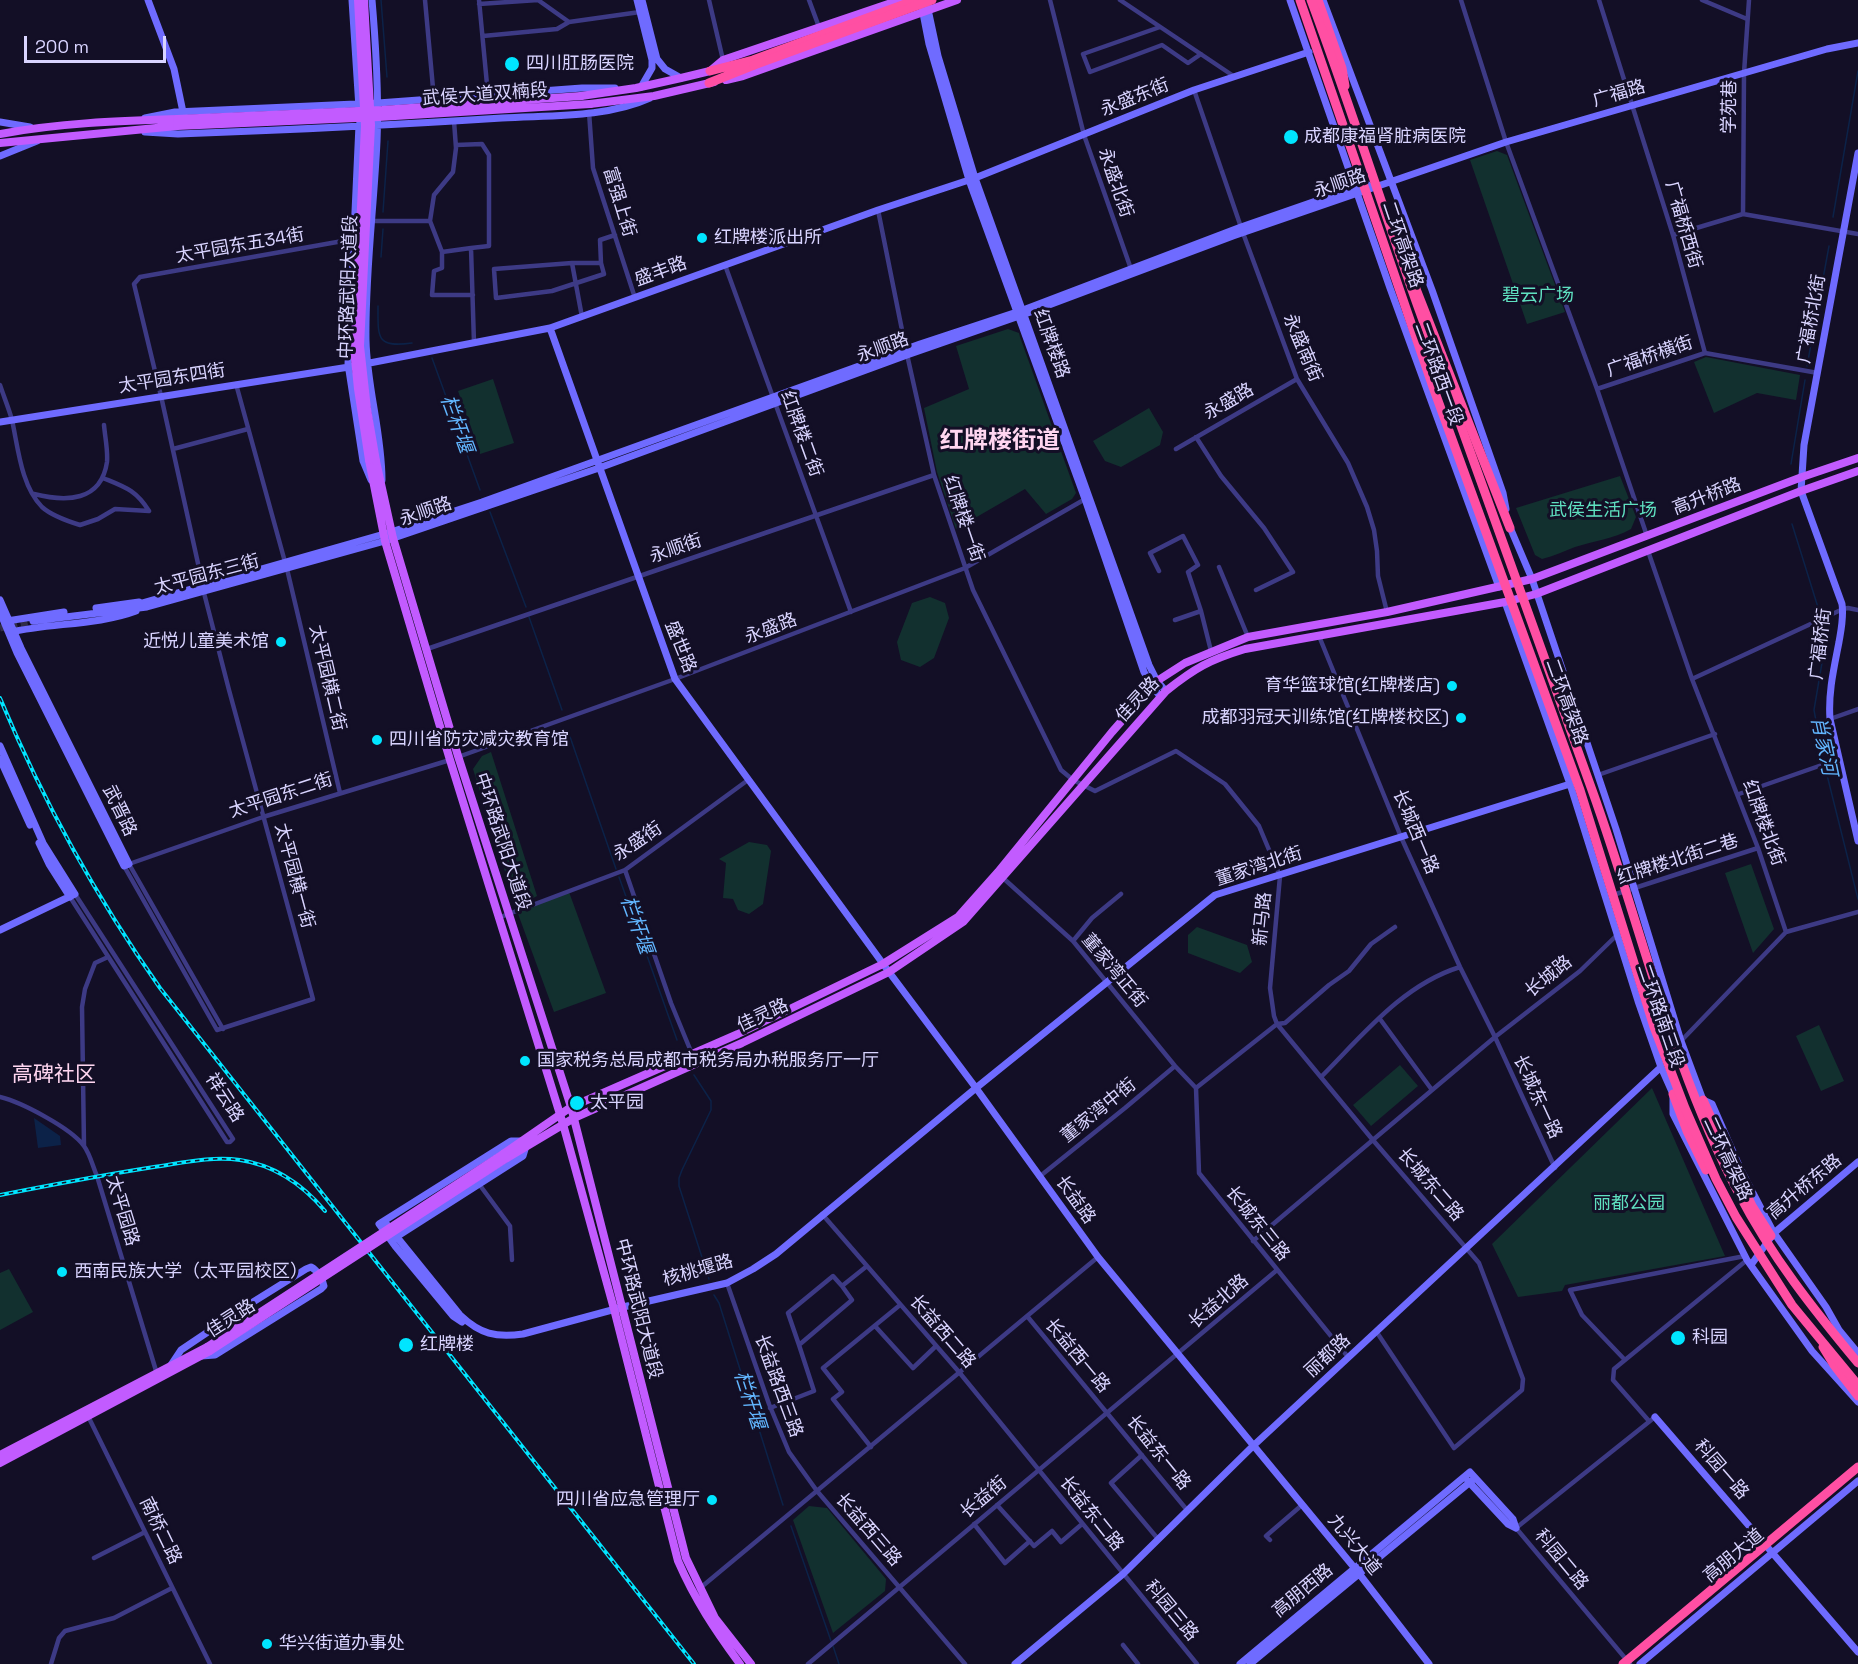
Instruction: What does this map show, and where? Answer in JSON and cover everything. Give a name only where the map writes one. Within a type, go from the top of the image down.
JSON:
[{"type":"highway","points":[[709,83],[754,62],[916,0]]},
{"type":"highway","points":[[710,71],[754,62],[932,0]]},
{"type":"highway","name":"二环高架路","points":[[1300,0],[1433,387],[1580,790],[1654,1027],[1673,1078],[1716,1179],[1736,1217],[1792,1305],[1858,1385]]},
{"type":"highway","name":"二环高架路","points":[[1311,0],[1346,94],[1397,248],[1597,802],[1677,1053],[1700,1110],[1738,1192],[1758,1227],[1812,1308],[1858,1363]]},
{"type":"highway","points":[[1318,0],[1342,68],[1346,94]]},
{"type":"highway","points":[[1397,248],[1421,300],[1509,528]]},
{"type":"highway","points":[[1673,1094],[1687,1131],[1730,1216],[1779,1295],[1792,1305]]},
{"type":"highway","points":[[1703,1100],[1752,1206],[1810,1299],[1812,1308]]},
{"type":"highway","points":[[1816,1335],[1834,1365],[1858,1396]]},
{"type":"highway","points":[[1628,1664],[1858,1468]]},
{"type":"main road","points":[[148,0],[174,69],[183,112]]},
{"type":"main road","points":[[352,0],[359,127],[349,367],[363,461],[379,491]]},
{"type":"main road","name":"中环路武阳大道段","points":[[358,0],[365,126],[354,350],[357,389],[388,536],[450,760],[563,1124],[614,1309],[678,1561],[692,1594],[740,1664]]},
{"type":"main road","name":"中环路武阳大道段","points":[[364,0],[371,125],[360,346],[373,461]]},
{"type":"main road","points":[[372,0],[378,78],[378,126],[366,328],[368,363],[382,460],[379,491]]},
{"type":"main road","points":[[130,120],[183,112],[378,103],[582,88],[638,87],[652,68],[652,60],[637,0]]},
{"type":"main road","points":[[642,0],[657,59],[665,69],[681,78]]},
{"type":"main road","name":"武侯大道双楠段","points":[[0,143],[39,141],[177,122],[382,111],[581,96],[638,87],[710,71],[723,60],[900,0]]},
{"type":"main road","points":[[920,0],[926,10]]},
{"type":"main road","name":"红牌楼路","points":[[926,0],[929,44],[972,179],[1154,684],[1163,694]]},
{"type":"main road","name":"武侯大道双楠段","points":[[0,134],[32,128],[130,120],[177,122],[379,117],[589,108],[743,76],[957,0]]},
{"type":"main road","name":"二环路西一段","points":[[1290,0],[1358,190],[1390,288],[1499,587]]},
{"type":"main road","name":"二环路西一段","points":[[1323,0],[1432,290],[1503,493],[1509,528],[1532,579]]},
{"type":"main road","name":"广福路","points":[[1391,182],[1506,142],[1744,73],[1854,44]]},
{"type":"main road","name":"永盛东街","points":[[972,179],[1194,90],[1309,52]]},
{"type":"main road","points":[[125,130],[178,134],[359,127],[454,121],[589,108]]},
{"type":"main road","points":[[0,122],[32,128]]},
{"type":"main road","points":[[0,156],[39,141]]},
{"type":"main road","name":"广福桥北街","points":[[1801,491],[1804,445],[1858,153]]},
{"type":"main road","name":"盛丰路","points":[[349,367],[550,328],[878,210],[972,179]]},
{"type":"main road","name":"永顺路","points":[[286,566],[388,536],[598,465],[1021,313],[1242,230],[1358,190],[1391,182]]},
{"type":"main road","points":[[1021,313],[1131,269],[1242,230]]},
{"type":"main road","name":"盛世路","points":[[550,328],[675,679],[883,964]]},
{"type":"main road","name":"太平园东四街","points":[[0,422],[349,367]]},
{"type":"main road","name":"高升桥路","points":[[1499,587],[1532,579],[1858,458]]},
{"type":"main road","name":"高升桥路","points":[[1505,602],[1536,594],[1858,471]]},
{"type":"main road","name":"广福桥街","points":[[1801,491],[1843,609],[1829,695],[1830,719],[1858,841]]},
{"type":"main road","name":"中环路武阳大道段","points":[[388,536],[427,649],[458,756],[571,1107],[686,1558],[715,1618],[751,1664]]},
{"type":"main road","name":"太平园东三街","points":[[147,604],[286,566]]},
{"type":"main road","name":"二环路南三段","points":[[1532,579],[1598,775],[1681,1041],[1703,1100],[1712,1104],[1740,1168],[1774,1233],[1826,1307],[1839,1330],[1858,1353]]},
{"type":"main road","points":[[1499,587],[1505,602]]},
{"type":"main road","name":"佳灵路","points":[[524,1144],[559,1113],[692,1054],[883,964],[958,917],[1154,684],[1185,663],[1248,637],[1387,612],[1499,587]]},
{"type":"main road","name":"武晋路","points":[[0,600],[11,632],[126,865]]},
{"type":"main road","name":"佳灵路","points":[[158,1377],[170,1367],[208,1349],[524,1144],[574,1118],[889,972],[963,922],[1163,694],[1193,669],[1245,649],[1505,602]]},
{"type":"main road","name":"二环路南三段","points":[[1505,602],[1570,784],[1661,1067],[1673,1094],[1673,1114],[1748,1260],[1812,1351],[1858,1402]]},
{"type":"main road","points":[[32,622],[121,610],[147,604]]},
{"type":"main road","points":[[11,632],[32,622],[147,604]]},
{"type":"main road","points":[[7,622],[116,617],[147,604]]},
{"type":"main road","name":"武晋路","points":[[0,612],[7,622]]},
{"type":"main road","name":"祥云路","points":[[0,746],[44,843],[72,896]]},
{"type":"main road","name":"祥云路","points":[[0,759],[49,864],[72,896]]},
{"type":"main road","name":"董家湾北街","points":[[976,1088],[1215,895],[1570,784]]},
{"type":"main road","points":[[0,930],[72,896]]},
{"type":"main road","name":"长益路","points":[[883,964],[1098,1257],[1253,1446]]},
{"type":"main road","name":"丽都路","points":[[1015,1664],[1123,1574],[1253,1446],[1555,1168],[1661,1067]]},
{"type":"main road","name":"核桃堰路","points":[[393,1239],[472,1327],[484,1332],[508,1336],[727,1282],[776,1254],[976,1088]]},
{"type":"main road","points":[[511,1141],[524,1144],[523,1156],[479,1184],[393,1239],[379,1224],[511,1141]]},
{"type":"main road","name":"高升桥东路","points":[[1748,1260],[1774,1233],[1858,1162]]},
{"type":"main road","points":[[170,1367],[181,1350],[306,1269],[311,1267],[314,1269],[323,1282],[324,1286],[321,1289],[215,1355],[201,1356]]},
{"type":"main road","name":"佳灵路","points":[[0,1455],[201,1356],[208,1349]]},
{"type":"main road","name":"佳灵路","points":[[0,1462],[87,1413]]},
{"type":"main road","name":"科园一路","points":[[1652,1419],[1858,1652]]},
{"type":"main road","name":"九兴大道","points":[[1253,1446],[1357,1571],[1429,1664]]},
{"type":"main road","name":"高朋大道","points":[[1640,1664],[1770,1550],[1858,1468]]},
{"type":"main road","name":"高朋西路","points":[[1250,1664],[1470,1477],[1508,1524],[1516,1528]]},
{"type":"main road","name":"高朋大道","points":[[1628,1664],[1858,1481]]},
{"type":"main road","name":"高朋西路","points":[[1240,1664],[1357,1571]]},
{"type":"street","points":[[425,0],[434,99]]},
{"type":"street","points":[[488,95],[479,2],[538,0],[569,22]]},
{"type":"street","points":[[709,0],[723,60]]},
{"type":"street","points":[[809,0],[819,27]]},
{"type":"street","name":"永盛北街","points":[[1050,0],[1084,135],[1131,269]]},
{"type":"street","points":[[1120,0],[1235,77]]},
{"type":"street","points":[[1461,0],[1506,142],[1597,389],[1647,536]]},
{"type":"street","name":"广福桥西街","points":[[1599,0],[1634,106],[1705,352]]},
{"type":"street","points":[[1702,0],[1747,19]]},
{"type":"street","name":"学苑巷","points":[[1743,214],[1744,73],[1749,0]]},
{"type":"street","points":[[483,36],[556,29],[569,22],[640,12]]},
{"type":"street","points":[[1160,27],[1083,54],[1090,72],[1162,45],[1188,63],[1201,54]]},
{"type":"street","name":"永盛南街","points":[[1194,90],[1297,379],[1348,463],[1366,507],[1374,530],[1378,576],[1387,612]]},
{"type":"street","name":"富强上街","points":[[589,108],[593,168],[635,298]]},
{"type":"street","points":[[454,121],[456,145],[453,172],[434,195],[430,221],[442,252],[442,268],[434,271],[432,295],[473,295]]},
{"type":"street","points":[[442,252],[489,246],[489,155],[482,144],[456,145]]},
{"type":"street","name":"红牌楼一街","points":[[878,210],[906,353],[934,475],[965,568],[973,590],[1061,770],[1073,780]]},
{"type":"street","points":[[1672,235],[1743,214],[1858,234]]},
{"type":"street","points":[[372,221],[430,221]]},
{"type":"street","points":[[601,263],[494,269],[496,298],[552,291],[604,274],[600,240],[615,235]]},
{"type":"street","name":"太平园东五34街","points":[[134,284],[140,277],[354,240]]},
{"type":"street","points":[[471,248],[474,343]]},
{"type":"street","points":[[572,263],[582,317]]},
{"type":"street","name":"红牌楼二街","points":[[725,265],[851,612]]},
{"type":"street","name":"太平园横一街","points":[[134,284],[204,589],[263,817],[314,999],[220,1029]]},
{"type":"street","name":"广福桥横街","points":[[1597,389],[1705,352],[1818,373]]},
{"type":"street","name":"永盛路","points":[[1176,449],[1297,379]]},
{"type":"street","name":"太平园横二街","points":[[236,384],[286,566],[340,793]]},
{"type":"street","points":[[0,385],[11,420],[18,459],[42,507],[62,519],[80,525],[98,519],[115,509],[149,511],[140,497],[131,490],[103,478]]},
{"type":"street","points":[[34,494],[53,499],[77,498],[93,489],[103,478],[107,459],[104,425]]},
{"type":"street","points":[[173,449],[248,429]]},
{"type":"street","points":[[1196,437],[1221,476],[1264,528],[1293,572],[1256,590]]},
{"type":"street","name":"永顺街","points":[[427,649],[934,475]]},
{"type":"street","name":"永盛路","points":[[450,760],[675,679],[965,568],[1087,498]]},
{"type":"street","points":[[1159,571],[1150,553],[1183,536],[1198,565],[1188,572],[1211,651]]},
{"type":"street","name":"红牌楼北街","points":[[1648,551],[1692,679],[1758,848],[1786,932]]},
{"type":"street","points":[[1219,567],[1248,637]]},
{"type":"street","points":[[1692,679],[1843,609],[1858,610]]},
{"type":"street","points":[[1175,620],[1201,611]]},
{"type":"street","name":"长城西一路","points":[[1318,635],[1401,837],[1460,967],[1495,1037]]},
{"type":"street","points":[[1830,719],[1858,709]]},
{"type":"street","points":[[1598,775],[1715,734]]},
{"type":"street","name":"新马路","points":[[1073,780],[1095,791],[1176,751],[1225,784],[1259,826],[1280,876],[1270,988],[1277,1024],[1372,1139]]},
{"type":"street","points":[[1738,794],[1839,759]]},
{"type":"street","name":"太平园东二街","points":[[126,865],[263,817],[450,760]]},
{"type":"street","name":"永盛街","points":[[498,918],[625,870],[748,780]]},
{"type":"street","name":"红牌楼北街二巷","points":[[1606,897],[1758,848]]},
{"type":"street","name":"武晋路","points":[[126,865],[220,1029]]},
{"type":"street","points":[[625,870],[671,1003],[692,1054]]},
{"type":"street","name":"董家湾正街","points":[[1003,878],[1073,941],[1174,1065],[1196,1088]]},
{"type":"street","points":[[1073,941],[1092,918],[1121,894]]},
{"type":"street","name":"祥云路","points":[[72,896],[233,1139],[230,1142],[227,1142],[108,957],[72,896]]},
{"type":"street","points":[[1661,1067],[1681,1041],[1786,932],[1857,912]]},
{"type":"street","points":[[1196,1088],[1277,1024],[1285,1023],[1349,971],[1371,944],[1395,927]]},
{"type":"street","name":"长城路","points":[[1253,1241],[1432,1089],[1580,971],[1618,934]]},
{"type":"street","points":[[84,1146],[82,1007],[85,989],[95,963],[108,957]]},
{"type":"street","points":[[1321,1077],[1408,994],[1430,978],[1460,967]]},
{"type":"street","points":[[1380,1019],[1432,1089]]},
{"type":"street","name":"长城东一路","points":[[1495,1037],[1555,1168]]},
{"type":"street","name":"董家湾中街","points":[[1040,1177],[1174,1065]]},
{"type":"street","name":"长城东三路","points":[[1196,1088],[1199,1173],[1348,1357]]},
{"type":"street","name":"太平园路","points":[[0,1097],[33,1109],[84,1146],[97,1176],[158,1377]]},
{"type":"street","name":"长城东二路","points":[[1372,1139],[1479,1263],[1523,1378],[1522,1390],[1454,1448],[1377,1331]]},
{"type":"street","points":[[479,1184],[510,1226],[512,1260]]},
{"type":"street","name":"长益西二路","points":[[822,1214],[959,1372],[1038,1470]]},
{"type":"street","points":[[692,1594],[872,1447],[1098,1257]]},
{"type":"street","points":[[1625,1360],[1582,1315],[1570,1290],[1748,1260]]},
{"type":"street","points":[[1652,1419],[1613,1380],[1614,1369],[1748,1260]]},
{"type":"street","points":[[842,1286],[867,1266]]},
{"type":"street","name":"长益北路","points":[[1179,1354],[1277,1270]]},
{"type":"street","points":[[770,1408],[814,1391],[788,1313],[833,1276],[852,1300],[799,1345]]},
{"type":"street","name":"长益路西三路","points":[[727,1282],[770,1408],[789,1452],[817,1491]]},
{"type":"street","points":[[872,1447],[833,1399],[842,1392],[823,1368],[900,1305]]},
{"type":"street","name":"长益西一路","points":[[1027,1316],[1107,1413]]},
{"type":"street","points":[[875,1326],[913,1368],[936,1347]]},
{"type":"street","name":"长益街","points":[[808,1664],[1179,1354]]},
{"type":"street","name":"南桥二路","points":[[87,1413],[210,1664]]},
{"type":"street","name":"长益东一路","points":[[1107,1413],[1187,1510]]},
{"type":"street","name":"科园二路","points":[[1628,1664],[1516,1528],[1652,1419]]},
{"type":"street","points":[[1142,1455],[1112,1483],[1158,1539]]},
{"type":"street","name":"长益东二路","points":[[1038,1470],[1123,1574]]},
{"type":"street","name":"长益西三路","points":[[817,1491],[965,1664]]},
{"type":"street","points":[[997,1505],[1034,1546],[1052,1531],[1061,1542],[1082,1524]]},
{"type":"street","points":[[1270,1540],[1266,1536],[1280,1527],[1302,1505]]},
{"type":"street","points":[[974,1524],[1005,1563],[1030,1541]]},
{"type":"street","points":[[94,1558],[146,1532]]},
{"type":"street","name":"科园三路","points":[[1123,1574],[1197,1664]]},
{"type":"street","points":[[51,1664],[59,1638],[65,1631],[114,1617],[172,1588]]},
{"type":"street","points":[[1123,1645],[1138,1664]]},
{"type":"green space","name":"碧云广场","points":[[1497,151],[1507,155],[1565,312],[1527,324],[1470,160]]},
{"type":"green space","points":[[1008,329],[1019,333],[1076,493],[1072,499],[1046,514],[1025,489],[956,529],[937,472],[924,408],[969,389],[956,346]]},
{"type":"green space","points":[[1706,357],[1800,375],[1796,400],[1757,393],[1714,413],[1694,362]]},
{"type":"green space","points":[[493,379],[514,443],[480,454],[458,391]]},
{"type":"green space","points":[[1149,408],[1163,432],[1160,445],[1121,467],[1105,461],[1093,441]]},
{"type":"green space","name":"武侯生活广场","points":[[1620,476],[1636,517],[1631,529],[1542,559],[1535,555],[1516,508]]},
{"type":"green space","points":[[930,597],[945,603],[949,618],[934,658],[920,667],[901,660],[897,642],[912,603]]},
{"type":"green space","points":[[491,752],[537,896],[516,907],[473,769],[482,756]]},
{"type":"green space","points":[[749,842],[767,845],[771,851],[763,904],[749,914],[738,910],[733,899],[723,898],[726,863],[719,859]]},
{"type":"green space","points":[[1751,864],[1774,929],[1753,953],[1725,873]]},
{"type":"green space","points":[[569,892],[606,993],[554,1012],[517,911]]},
{"type":"green space","points":[[1197,927],[1247,945],[1252,962],[1240,973],[1188,953],[1188,935]]},
{"type":"green space","points":[[1819,1025],[1844,1081],[1821,1091],[1796,1036]]},
{"type":"green space","points":[[1400,1065],[1418,1086],[1371,1126],[1353,1105]]},
{"type":"green space","name":"丽都公园","points":[[1652,1088],[1725,1256],[1565,1285],[1562,1291],[1518,1297],[1492,1244]]},
{"type":"green space","points":[[9,1269],[33,1312],[0,1330],[0,1273]]},
{"type":"green space","points":[[809,1506],[827,1508],[886,1579],[885,1591],[833,1633],[793,1520]]},
{"type":"water","points":[[34,1118],[60,1136],[61,1145],[38,1148]]},
{"type":"waterway","name":"栏杆堰","points":[[381,0],[387,77]]},
{"type":"waterway","name":"肖家河","points":[[1833,217],[1858,71]]},
{"type":"waterway","name":"栏杆堰","points":[[383,212],[388,141]]},
{"type":"waterway","name":"栏杆堰","points":[[381,257],[383,229]]},
{"type":"waterway","name":"肖家河","points":[[1807,366],[1829,246]]},
{"type":"waterway","name":"栏杆堰","points":[[378,306],[379,333],[385,342],[412,343]]},
{"type":"waterway","name":"栏杆堰","points":[[432,358],[480,490]]},
{"type":"waterway","name":"肖家河","points":[[1791,464],[1805,380]]},
{"type":"waterway","name":"栏杆堰","points":[[490,512],[526,607]]},
{"type":"waterway","name":"肖家河","points":[[1792,524],[1821,617],[1825,645],[1814,710],[1823,759],[1858,899]]},
{"type":"waterway","name":"栏杆堰","points":[[529,617],[562,710]]},
{"type":"waterway","name":"栏杆堰","points":[[568,731],[616,869]]},
{"type":"waterway","name":"栏杆堰","points":[[619,877],[677,1040]]},
{"type":"waterway","name":"栏杆堰","points":[[694,1075],[711,1101],[711,1110],[682,1170],[679,1186],[709,1279]]},
{"type":"waterway","name":"栏杆堰","points":[[714,1295],[719,1303],[783,1505]]},
{"type":"waterway","name":"栏杆堰","points":[[791,1526],[831,1641]]},
{"type":"waterway","name":"栏杆堰","points":[[833,1646],[839,1664]]},
{"type":"tunnel","points":[[0,628],[33,621]]},
{"type":"railway","points":[[0,698],[34,774],[72,848],[114,919],[160,988],[694,1664]]},
{"type":"railway","points":[[0,1195],[186,1162],[229,1159],[265,1166],[276,1171],[307,1193],[325,1211]]},
{"type":"place","name":"四川肛肠医院","points":[[512,64]]},
{"type":"place","name":"成都康福肾脏病医院","points":[[1291,137]]},
{"type":"place","name":"红牌楼派出所","points":[[702,238]]},
{"type":"place","name":"近悦儿童美术馆","points":[[281,642]]},
{"type":"place","name":"育华篮球馆(红牌楼店)","points":[[1452,686]]},
{"type":"place","name":"成都羽冠天训练馆(红牌楼校区)","points":[[1461,718]]},
{"type":"place","name":"四川省防灾减灾教育馆","points":[[377,740]]},
{"type":"place","name":"国家税务总局成都市税务局办税服务厅一厅","points":[[525,1061]]},
{"type":"place","name":"太平园","points":[[577,1103]]},
{"type":"place","name":"西南民族大学（太平园校区）","points":[[62,1272]]},
{"type":"place","name":"科园","points":[[1678,1338]]},
{"type":"place","name":"红牌楼","points":[[406,1345]]},
{"type":"place","name":"四川省应急管理厅","points":[[712,1500]]},
{"type":"place","name":"华兴街道办事处","points":[[267,1644]]},
{"type":"district","name":"红牌楼街道","points":[[1000,441]]},
{"type":"district","name":"高碑社区","points":[[54,1075]]}]
